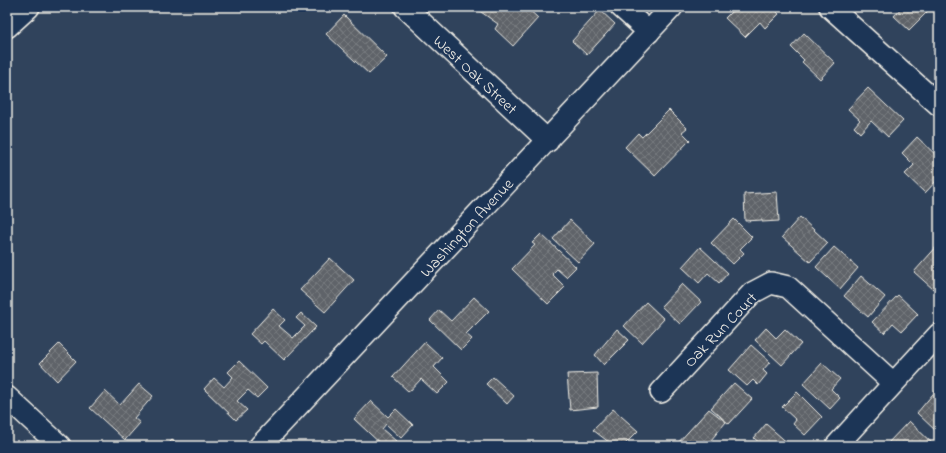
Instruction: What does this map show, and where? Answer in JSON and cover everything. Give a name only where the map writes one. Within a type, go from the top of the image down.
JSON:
[{"type":"street","points":[[7,27],[29,7]]},
{"type":"street","name":"West Oak Street","points":[[405,7],[548,141]]},
{"type":"street","points":[[621,7],[649,32]]},
{"type":"street","name":"Washington Avenue","points":[[260,446],[548,141],[672,7]]},
{"type":"street","points":[[830,7],[939,105]]},
{"type":"street","name":"Oak Run Court","points":[[661,392],[752,293],[771,283],[788,287],[893,383]]},
{"type":"street","points":[[836,446],[939,334]]},
{"type":"street","points":[[7,397],[60,446]]},
{"type":"building","points":[[474,7],[526,7],[538,18],[513,46],[495,29],[498,24]]},
{"type":"building","points":[[736,7],[772,7],[779,14],[765,28],[760,22],[745,37],[725,18]]},
{"type":"building","points":[[902,7],[921,7],[927,12],[909,30],[894,16]]},
{"type":"building","points":[[600,10],[615,24],[587,55],[572,41]]},
{"type":"building","points":[[344,15],[387,57],[369,74],[326,34]]},
{"type":"building","points":[[804,33],[835,63],[820,79],[802,62],[804,60],[791,47]]},
{"type":"building","points":[[939,44],[939,56],[933,50]]},
{"type":"building","points":[[868,88],[903,121],[888,137],[871,121],[860,133],[854,127],[860,120],[848,109]]},
{"type":"building","points":[[669,110],[687,128],[682,132],[690,140],[655,176],[625,147],[638,133],[642,137]]},
{"type":"building","points":[[917,137],[939,158],[939,178],[925,193],[905,174],[914,165],[902,153]]},
{"type":"building","points":[[777,192],[779,221],[745,221],[744,194]]},
{"type":"building","points":[[800,217],[828,243],[810,262],[782,237]]},
{"type":"building","points":[[734,219],[752,237],[740,249],[744,253],[733,264],[711,243]]},
{"type":"building","points":[[570,220],[595,244],[578,262],[553,239]]},
{"type":"building","points":[[541,234],[576,267],[566,277],[557,269],[552,274],[565,287],[548,304],[512,269],[535,245],[532,243]]},
{"type":"building","points":[[939,244],[939,283],[933,289],[914,272]]},
{"type":"building","points":[[700,247],[728,273],[719,283],[708,273],[699,283],[682,267]]},
{"type":"building","points":[[834,247],[858,268],[840,289],[816,267]]},
{"type":"building","points":[[330,258],[354,280],[325,312],[300,290]]},
{"type":"building","points":[[861,276],[885,297],[868,317],[844,296]]},
{"type":"building","points":[[682,284],[701,302],[680,324],[661,306]]},
{"type":"building","points":[[898,295],[918,314],[902,331],[893,323],[884,333],[872,322]]},
{"type":"building","points":[[474,297],[489,311],[466,334],[472,339],[461,350],[430,320],[439,310],[451,321]]},
{"type":"building","points":[[646,302],[664,319],[642,343],[624,326]]},
{"type":"building","points":[[273,309],[285,320],[279,326],[293,338],[305,326],[296,318],[301,313],[316,327],[284,360],[264,341],[261,344],[250,334]]},
{"type":"building","points":[[766,328],[776,338],[785,329],[801,344],[782,365],[755,340]]},
{"type":"building","points":[[617,329],[629,340],[604,365],[595,355]]},
{"type":"building","points":[[425,342],[442,358],[434,367],[449,382],[437,394],[421,379],[409,392],[393,377]]},
{"type":"building","points":[[59,344],[76,361],[57,381],[40,363]]},
{"type":"building","points":[[751,345],[770,362],[763,370],[767,374],[758,385],[753,380],[747,386],[729,370]]},
{"type":"building","points":[[239,361],[267,388],[257,398],[248,390],[237,401],[247,410],[236,420],[204,389],[214,378],[224,387],[233,377],[228,372]]},
{"type":"building","points":[[822,363],[840,379],[831,389],[840,398],[830,409],[803,384]]},
{"type":"building","points":[[597,373],[598,407],[570,410],[567,374]]},
{"type":"building","points":[[493,377],[514,396],[507,404],[486,384]]},
{"type":"building","points":[[734,383],[752,399],[729,424],[711,408]]},
{"type":"building","points":[[139,384],[153,396],[134,418],[140,423],[125,440],[90,408],[105,391],[120,405]]},
{"type":"building","points":[[938,388],[939,430],[937,432],[917,413]]},
{"type":"building","points":[[797,392],[822,417],[805,435],[793,424],[796,420],[782,407]]},
{"type":"building","points":[[371,401],[388,417],[396,409],[413,425],[401,438],[386,424],[382,429],[396,441],[391,446],[383,446],[354,419]]},
{"type":"building","points":[[613,409],[638,431],[623,446],[614,446],[593,430]]},
{"type":"building","points":[[709,409],[726,422],[706,446],[678,446],[677,444]]},
{"type":"building","points":[[909,421],[935,446],[889,446],[887,444]]},
{"type":"building","points":[[766,424],[791,446],[763,446],[754,438]]},
{"type":"building","points":[[329,439],[337,446],[323,446]]},
{"type":"building","points":[[172,440],[179,446],[166,446]]}]
